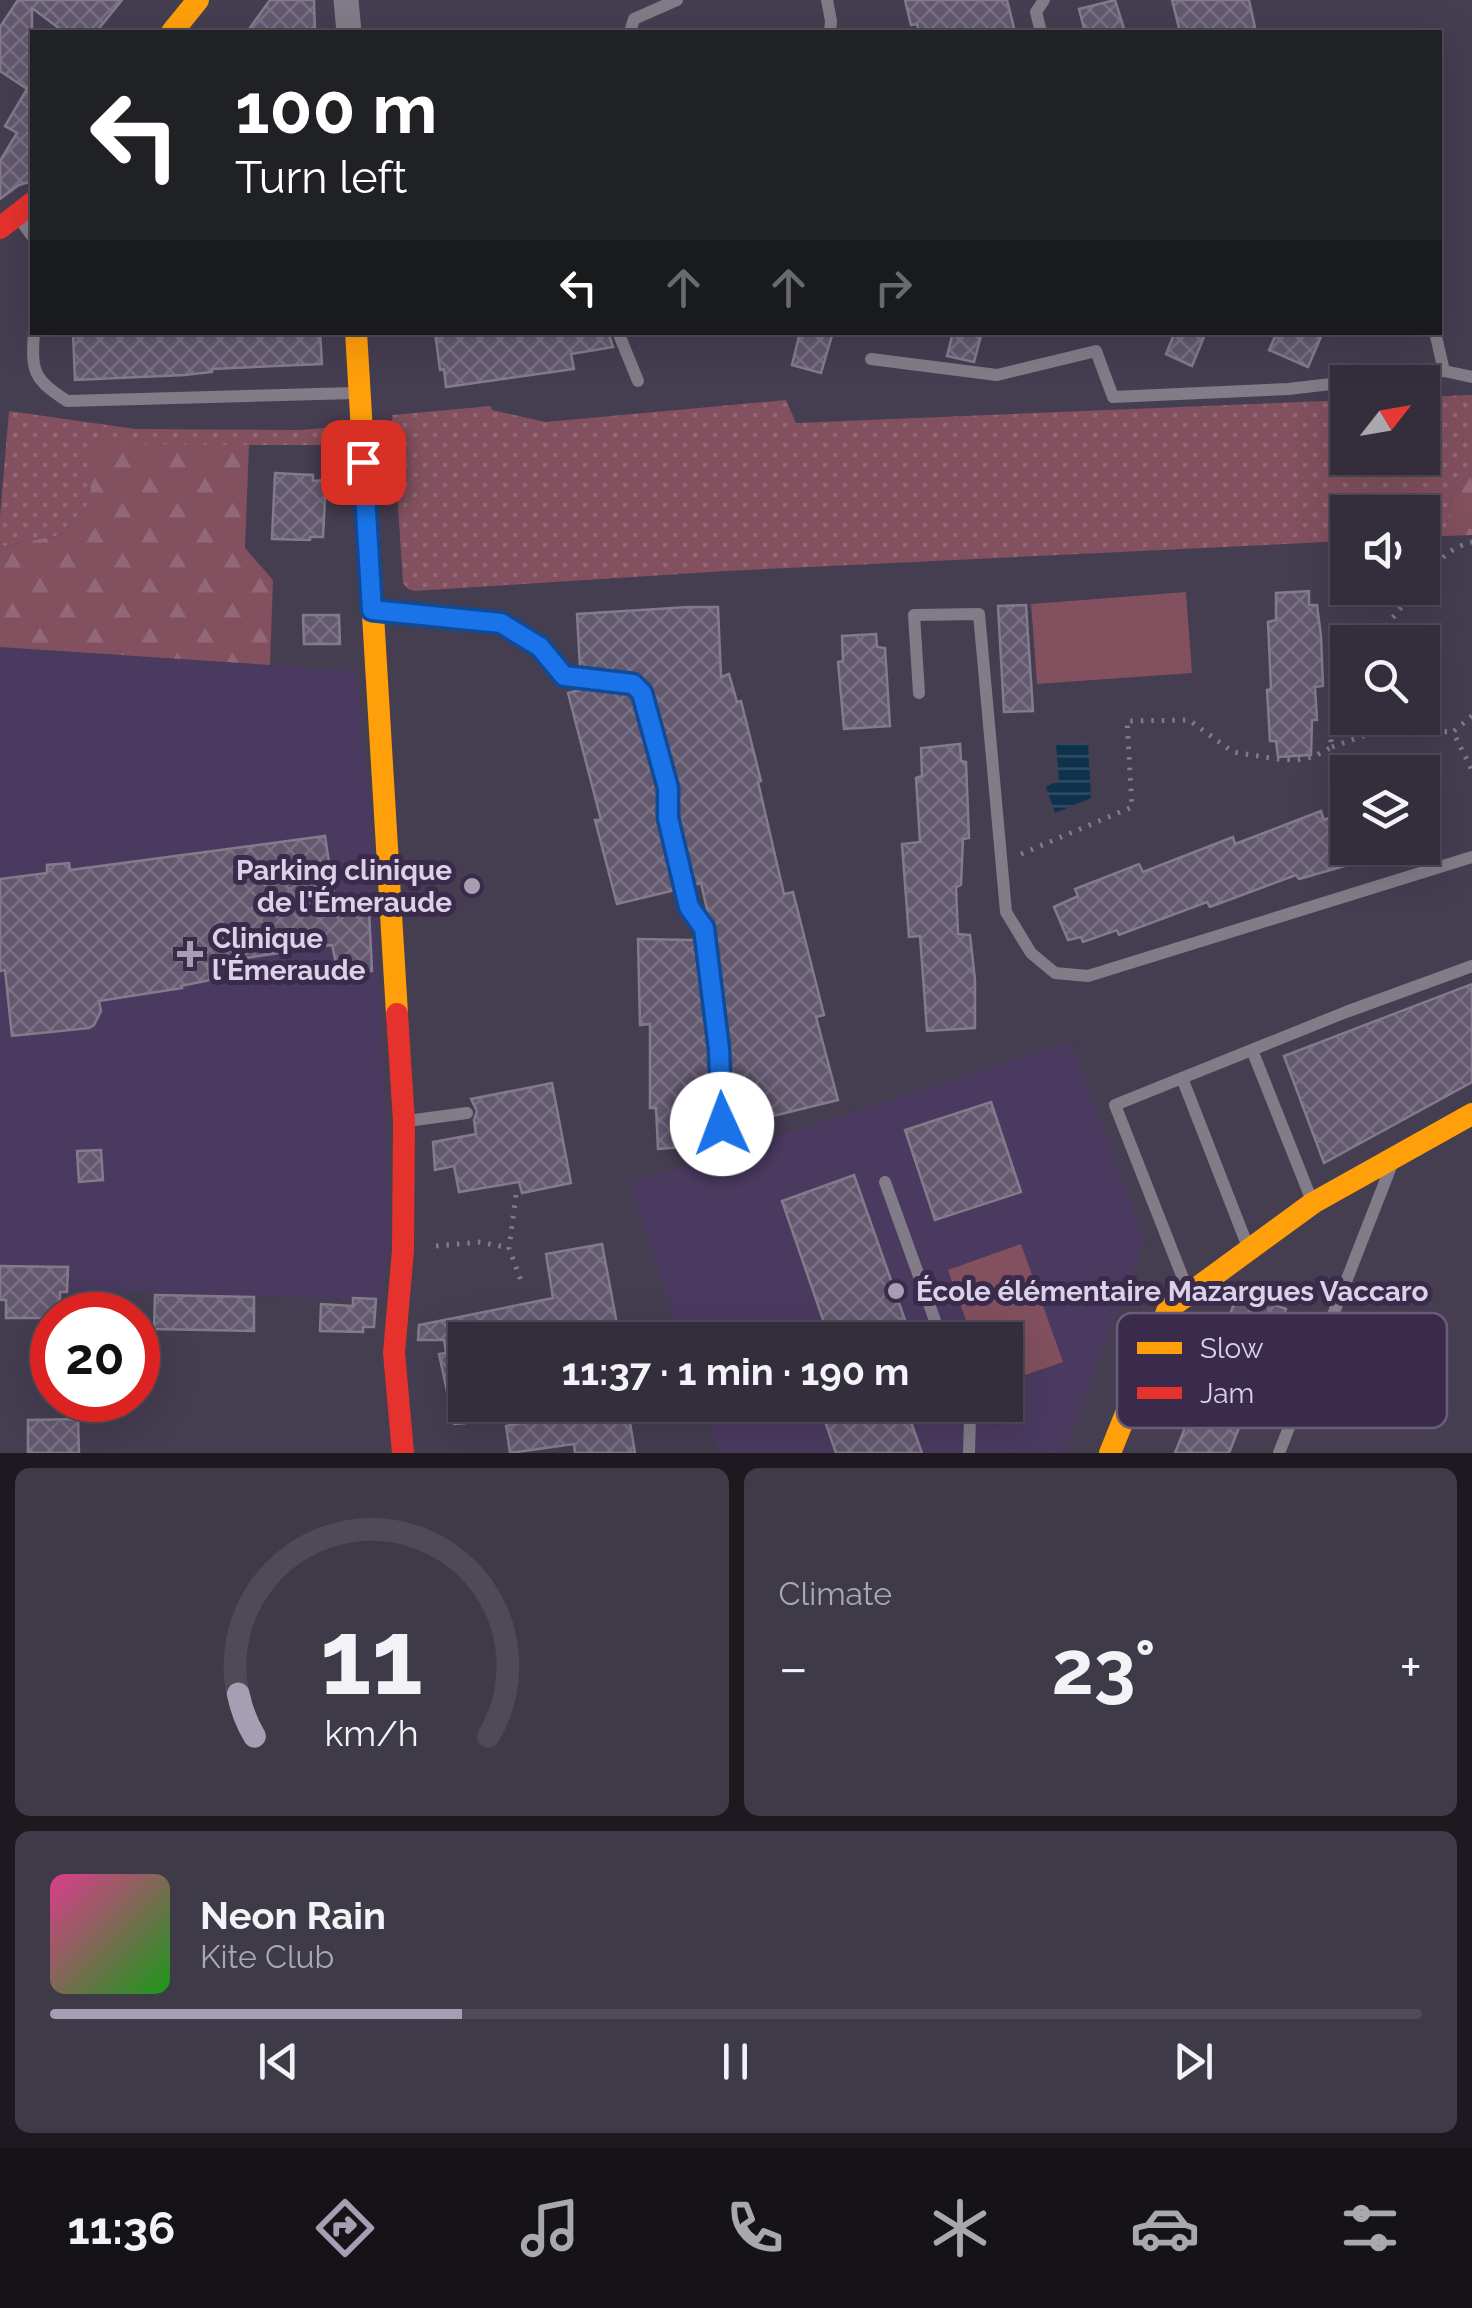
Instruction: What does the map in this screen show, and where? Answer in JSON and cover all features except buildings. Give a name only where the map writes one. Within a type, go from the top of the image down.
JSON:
[{"type":"street","points":[[174,30],[198,0]]},
{"type":"street","points":[[346,0],[349,30]]},
{"type":"street","points":[[356,335],[404,1121],[403,1250],[394,1353],[403,1453]]},
{"type":"street","points":[[1166,1313],[1313,1203],[1472,1114]]},
{"type":"street","points":[[1110,1453],[1120,1428]]},
{"type":"lane","points":[[631,30],[634,19],[677,0]]},
{"type":"lane","points":[[827,0],[830,30]]},
{"type":"lane","points":[[1040,30],[1036,12],[1044,0]]},
{"type":"lane","points":[[34,335],[32,361],[42,384],[67,401],[359,393]]},
{"type":"lane","points":[[619,335],[638,381]]},
{"type":"lane","points":[[1436,335],[1444,372]]},
{"type":"lane","points":[[871,359],[996,375],[1096,351],[1113,397],[1288,389],[1444,372],[1472,377]]},
{"type":"lane","points":[[372,610],[501,623],[540,647],[564,676],[633,684],[642,693],[668,788],[668,818],[689,907],[704,928],[719,1049],[722,1124]]},
{"type":"lane","points":[[919,693],[914,616],[979,614],[1006,912],[1031,953],[1055,973],[1088,976],[1472,857]]},
{"type":"lane","points":[[1189,1293],[1116,1105],[1472,966]]},
{"type":"lane","points":[[1252,1050],[1313,1203]]},
{"type":"lane","points":[[1182,1078],[1249,1249]]},
{"type":"lane","points":[[404,1121],[468,1113]]},
{"type":"lane","points":[[1334,1313],[1394,1158]]},
{"type":"lane","points":[[885,1182],[936,1322]]},
{"type":"lane","points":[[969,1453],[970,1422]]},
{"type":"lane","points":[[1279,1453],[1289,1428]]},
{"type":"path","points":[[1440,560],[1448,551],[1472,542]]},
{"type":"path","points":[[1387,625],[1403,605]]},
{"type":"path","points":[[1002,862],[1132,807],[1127,721],[1188,720],[1233,752],[1296,760],[1377,731],[1453,732],[1472,716]]},
{"type":"path","points":[[1453,732],[1472,770]]},
{"type":"path","points":[[1330,735],[1332,747]]},
{"type":"path","points":[[516,1195],[508,1248],[523,1286]]},
{"type":"path","points":[[403,1250],[480,1242],[508,1248]]},
{"type":"shaded area","name":"Clinique l'Émeraude","points":[[0,647],[356,671],[372,824],[391,1233],[382,1300],[0,1287]]},
{"type":"shaded area","name":"École élémentaire Mazargues Vaccaro","points":[[1071,1042],[1145,1242],[1063,1453],[719,1453],[709,1422],[1023,1422],[1023,1322],[676,1322],[630,1183]]},
{"type":"green space","points":[[1472,395],[1472,470],[1452,495],[1445,536],[1440,536],[1440,495],[1330,495],[1330,542],[727,571],[414,591],[403,583],[392,415],[491,406],[492,410],[545,422],[786,400],[796,423],[1330,401],[1330,475],[1440,475],[1440,396]]},
{"type":"green space","points":[[9,411],[136,429],[339,427],[340,445],[90,443],[91,502],[60,535],[0,547]]},
{"type":"green space","points":[[89,443],[249,445],[245,548],[273,580],[270,665],[0,647],[0,547],[60,535],[91,502]]},
{"type":"green space","points":[[1472,470],[1472,535],[1445,536],[1452,495]]},
{"type":"green space","points":[[1186,592],[1192,673],[1037,684],[1031,604]]},
{"type":"green space","points":[[1021,1244],[1063,1362],[1023,1376],[1023,1322],[967,1322],[948,1270]]},
{"type":"water","points":[[1088,743],[1091,798],[1055,813],[1046,787],[1059,780],[1056,744]]},
{"type":"traffic: slow","points":[[174,30],[198,0]]},
{"type":"traffic: slow","points":[[356,335],[397,1014]]},
{"type":"traffic: slow","points":[[1166,1313],[1313,1203],[1472,1114]]},
{"type":"traffic: slow","points":[[1110,1453],[1120,1428]]},
{"type":"traffic: jam","points":[[0,228],[30,205]]},
{"type":"traffic: jam","points":[[397,1014],[404,1121],[403,1250],[394,1353],[403,1453]]},
{"type":"place","name":"Parking clinique de l'Émeraude","points":[[472,886]]},
{"type":"place","name":"Clinique l'Émeraude","points":[[190,954]]},
{"type":"place","name":"École élémentaire Mazargues Vaccaro","points":[[896,1291]]},
{"type":"route","points":[[363,462],[372,610],[501,623],[540,647],[564,676],[633,684],[642,693],[668,788],[668,818],[689,907],[704,928],[719,1049],[722,1124]]}]
